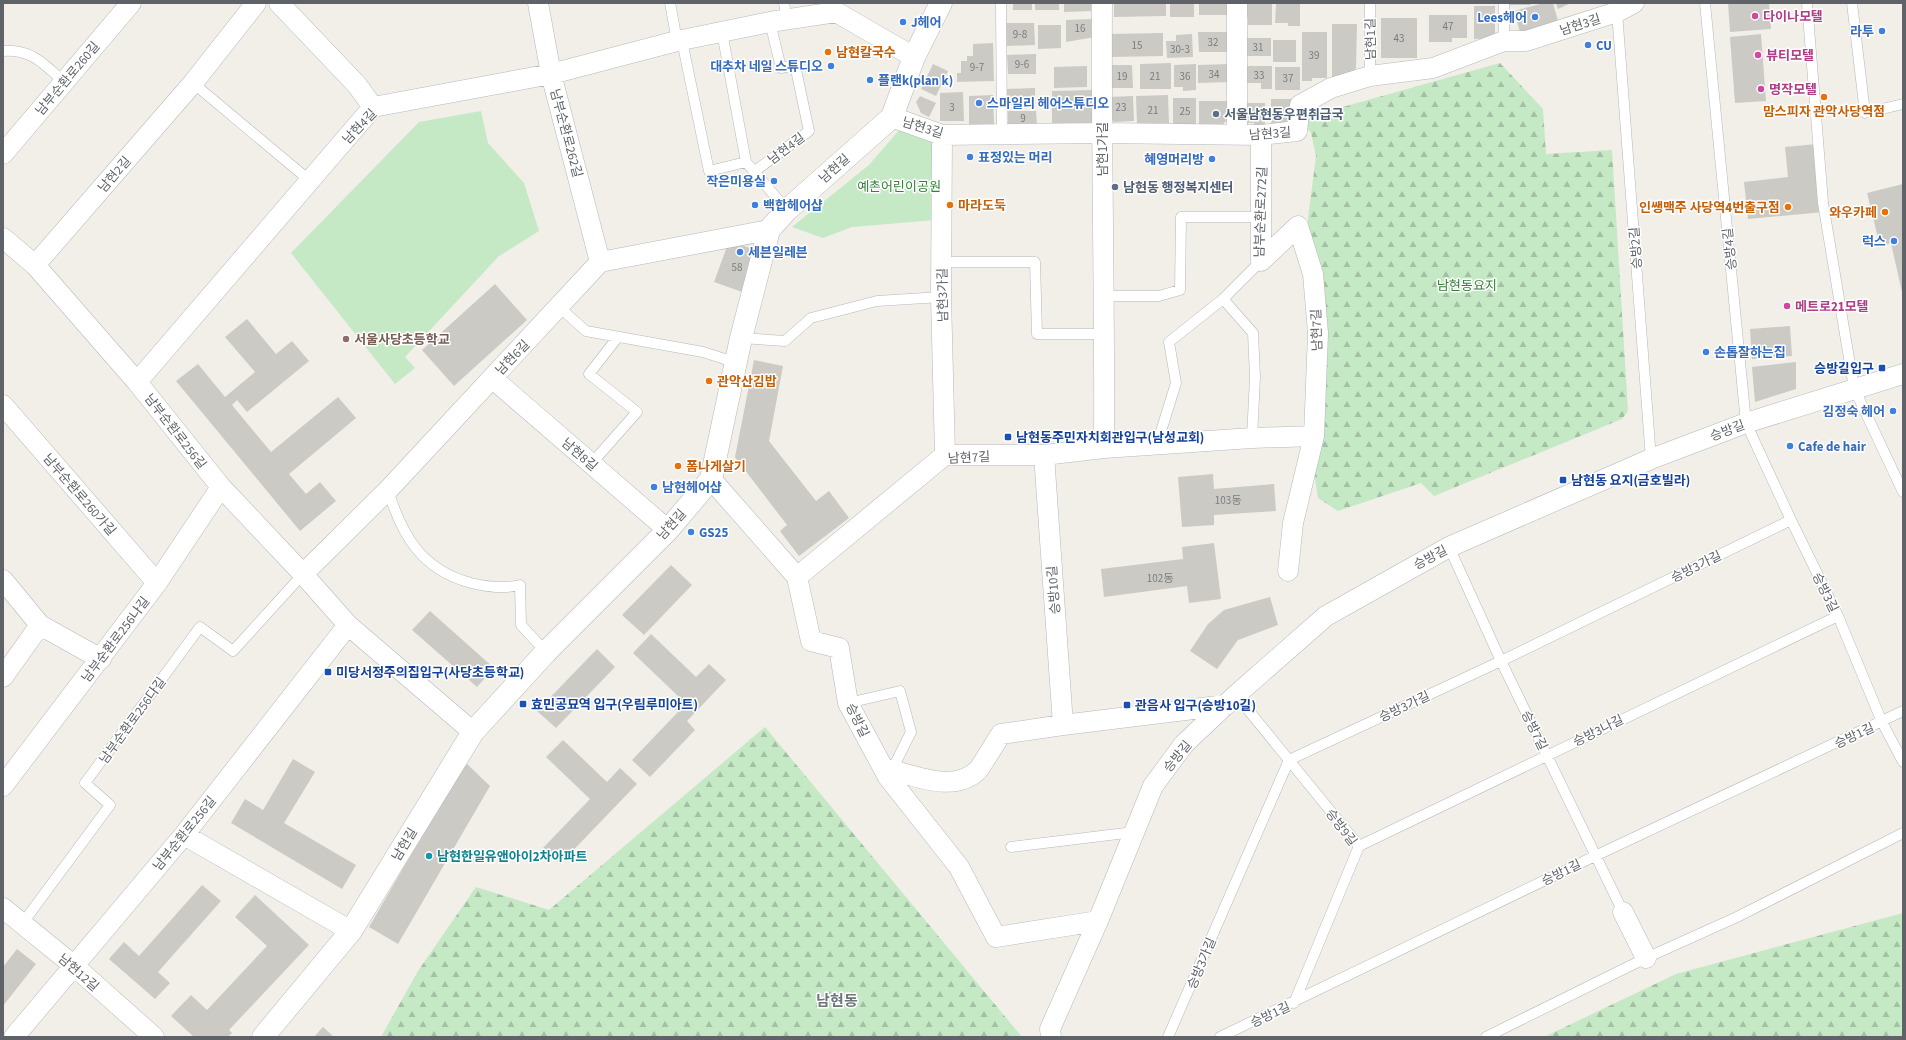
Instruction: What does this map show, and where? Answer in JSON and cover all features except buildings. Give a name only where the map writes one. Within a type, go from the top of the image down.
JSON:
[{"type":"street","name":"남부순환로260길","points":[[3,154],[131,3]]},
{"type":"street","name":"남현2길","points":[[34,265],[193,83],[256,3]]},
{"type":"street","points":[[279,3],[357,86],[373,107]]},
{"type":"street","name":"남부순환로262길","points":[[538,3],[551,74],[600,262]]},
{"type":"street","name":"남현길","points":[[263,1037],[351,931],[472,732],[546,652],[668,530],[711,479],[737,363],[741,338],[769,230],[787,210],[892,117],[914,57],[941,3]]},
{"type":"street","name":"남현1가길","points":[[1102,3],[1101,133],[1104,448]]},
{"type":"street","points":[[1236,3],[1237,134]]},
{"type":"street","name":"남현4길","points":[[137,382],[373,107],[551,74],[680,41],[722,32],[780,14],[835,8],[914,57]]},
{"type":"street","name":"남현3길","points":[[892,117],[942,135],[1101,133],[1261,135],[1297,131],[1300,105],[1331,88],[1370,76],[1433,68],[1504,41],[1526,41],[1625,8]]},
{"type":"street","name":"남현3가길","points":[[942,135],[941,297],[945,455]]},
{"type":"street","name":"남부순환로272길","points":[[1261,135],[1261,261]]},
{"type":"street","name":"남현7길","points":[[1261,261],[1298,226],[1313,274],[1318,333],[1314,436],[1293,523],[1288,571]]},
{"type":"street","points":[[600,262],[769,230]]},
{"type":"street","name":"남부순환로256길","points":[[3,238],[34,265],[137,382],[220,487],[303,574],[348,625],[472,732]]},
{"type":"street","name":"남현6길","points":[[303,574],[388,490],[492,378],[560,308],[600,262]]},
{"type":"street","name":"승방길","points":[[1050,1037],[1050,1029],[1098,921],[1153,786],[1184,744],[1231,700],[1326,616],[1449,547],[1652,459],[1746,423],[1854,388],[1903,374]]},
{"type":"street","name":"남현8길","points":[[492,378],[668,530]]},
{"type":"street","name":"남부순환로260가길","points":[[3,405],[157,583]]},
{"type":"street","name":"남현7길","points":[[797,578],[945,455],[1044,455],[1157,444],[1314,436]]},
{"type":"street","name":"승방10길","points":[[1044,455],[1063,725]]},
{"type":"street","points":[[711,479],[797,578]]},
{"type":"street","name":"남부순환로256나길","points":[[3,786],[157,583],[220,487]]},
{"type":"street","name":"승방길","points":[[797,578],[811,641],[839,648],[848,703],[890,773],[959,867],[996,937],[1098,921]]},
{"type":"street","points":[[3,580],[40,625],[100,659]]},
{"type":"street","points":[[3,677],[40,625]]},
{"type":"street","name":"남부순환로256길","points":[[14,1037],[73,965],[184,835],[348,625]]},
{"type":"street","points":[[890,773],[941,783],[966,778],[974,774],[979,769],[1001,734],[1231,700]]},
{"type":"street","points":[[184,835],[351,931]]},
{"type":"street","name":"남현12길","points":[[3,908],[73,965],[154,1037]]},
{"type":"street","points":[[1623,912],[1646,958]]},
{"type":"lane","points":[[670,3],[680,41]]},
{"type":"lane","points":[[1001,3],[1002,135]]},
{"type":"lane","name":"남현1길","points":[[1370,3],[1370,76]]},
{"type":"lane","points":[[1504,3],[1504,41]]},
{"type":"lane","name":"승방4길","points":[[1705,3],[1746,423]]},
{"type":"lane","points":[[1807,3],[1823,203],[1854,388],[1903,492]]},
{"type":"lane","points":[[1852,3],[1865,113],[1903,104]]},
{"type":"lane","name":"승방2길","points":[[1625,8],[1652,459]]},
{"type":"lane","name":"남현4길","points":[[755,171],[809,131],[795,65],[781,68],[780,14]]},
{"type":"lane","name":"남현4길","points":[[722,32],[746,162],[787,210]]},
{"type":"lane","name":"남현4길","points":[[680,41],[709,171],[746,162]]},
{"type":"lane","points":[[3,51],[20,52],[37,57],[64,82]]},
{"type":"lane","points":[[193,83],[309,180]]},
{"type":"lane","points":[[1103,296],[1159,296],[1180,290],[1181,217],[1261,218]]},
{"type":"lane","name":"남부순환로272길","points":[[1157,444],[1176,382],[1169,342],[1223,299],[1261,261]]},
{"type":"lane","points":[[941,262],[1035,262],[1037,334],[1104,334]]},
{"type":"lane","points":[[741,338],[785,341],[811,318],[877,300],[941,297]]},
{"type":"lane","points":[[1223,299],[1253,333],[1255,377],[1252,438]]},
{"type":"lane","points":[[560,308],[586,331],[703,352],[737,363]]},
{"type":"lane","points":[[591,464],[637,412],[589,374],[618,337]]},
{"type":"lane","name":"승방3길","points":[[1746,423],[1838,616],[1882,722],[1903,762]]},
{"type":"lane","points":[[388,490],[405,532],[422,555],[435,567],[453,577],[483,586],[503,588],[520,585],[520,625],[546,652]]},
{"type":"lane","name":"승방3가길","points":[[1168,1037],[1289,760],[1502,660],[1791,520]]},
{"type":"lane","name":"승방7길","points":[[1449,547],[1623,912]]},
{"type":"lane","name":"남부순환로256다길","points":[[22,924],[110,805],[85,783],[200,627],[233,651],[303,574]]},
{"type":"lane","name":"승방3나길","points":[[1359,846],[1838,616]]},
{"type":"lane","points":[[848,703],[900,692],[911,732],[890,773]]},
{"type":"lane","name":"승방9길","points":[[1231,700],[1289,760],[1359,846],[1294,1002]]},
{"type":"lane","name":"승방1길","points":[[1220,1037],[1595,856],[1903,711]]},
{"type":"lane","points":[[1011,847],[1134,832]]},
{"type":"lane","points":[[1486,1037],[1646,958],[1736,917],[1903,833]]},
{"type":"green space","name":"남현동요지","points":[[1500,63],[1543,109],[1546,154],[1612,150],[1628,411],[1622,419],[1434,496],[1421,483],[1338,511],[1318,498],[1311,453],[1321,335],[1305,242],[1316,156],[1311,133],[1300,119]]},
{"type":"green space","points":[[481,111],[488,143],[524,183],[539,231],[499,256],[405,357],[415,368],[395,384],[291,253],[419,122]]},
{"type":"green space","name":"예촌어린이공원","points":[[901,128],[936,140],[935,220],[852,227],[823,238],[792,227],[869,165]]},
{"type":"green space","points":[[765,727],[1022,1037],[381,1037],[418,971],[476,887],[549,910]]},
{"type":"green space","points":[[1903,913],[1903,1037],[1544,1037],[1676,974]]},
{"type":"place","name":"다이나모텔","points":[[1755,16]]},
{"type":"place","name":"Lees헤어","points":[[1535,17]]},
{"type":"place","name":"J헤어","points":[[903,22]]},
{"type":"place","name":"라투","points":[[1882,31]]},
{"type":"place","name":"CU","points":[[1588,45]]},
{"type":"place","name":"남현칼국수","points":[[828,52]]},
{"type":"place","name":"뷰티모텔","points":[[1758,55]]},
{"type":"place","name":"대추차 네일 스튜디오","points":[[831,66]]},
{"type":"place","name":"플랜k(plan k)","points":[[870,80]]},
{"type":"place","name":"명작모텔","points":[[1761,89]]},
{"type":"place","name":"맘스피자 관악사당역점","points":[[1824,97]]},
{"type":"place","name":"스마일리 헤어스튜디오","points":[[979,103]]},
{"type":"place","name":"서울남현동우편취급국","points":[[1216,114]]},
{"type":"place","name":"표정있는 머리","points":[[970,157]]},
{"type":"place","name":"혜영머리방","points":[[1212,159]]},
{"type":"place","name":"작은미용실","points":[[774,181]]},
{"type":"place","name":"남현동 행정복지센터","points":[[1115,187]]},
{"type":"place","name":"백합헤어샵","points":[[755,205]]},
{"type":"place","name":"마라도둑","points":[[950,205]]},
{"type":"place","name":"인쌩맥주 사당역4번출구점","points":[[1788,207]]},
{"type":"place","name":"와우카페","points":[[1885,212]]},
{"type":"place","name":"럭스","points":[[1894,241]]},
{"type":"place","name":"세븐일레븐","points":[[740,252]]},
{"type":"place","name":"메트로21모텔","points":[[1787,306]]},
{"type":"place","name":"서울사당초등학교","points":[[346,339]]},
{"type":"place","name":"손톱잘하는집","points":[[1706,352]]},
{"type":"place","name":"승방길입구","points":[[1882,368]]},
{"type":"place","name":"관악산김밥","points":[[709,381]]},
{"type":"place","name":"김정숙 헤어","points":[[1893,411]]},
{"type":"place","name":"남현동주민자치회관입구(남성교회)","points":[[1008,437]]},
{"type":"place","name":"Cafe de hair","points":[[1790,446]]},
{"type":"place","name":"폼나게살기","points":[[678,466]]},
{"type":"place","name":"남현동 요지(금호빌라)","points":[[1563,480]]},
{"type":"place","name":"남현헤어샵","points":[[654,487]]},
{"type":"place","name":"GS25","points":[[691,532]]},
{"type":"place","name":"미당서정주의집입구(사당초등학교)","points":[[328,672]]},
{"type":"place","name":"효민공묘역 입구(우림루미아트)","points":[[523,704]]},
{"type":"place","name":"관음사 입구(승방10길)","points":[[1127,705]]},
{"type":"place","name":"남현한일유앤아이2차아파트","points":[[429,856]]},
{"type":"district","name":"남현동","points":[[837,1001]]}]
